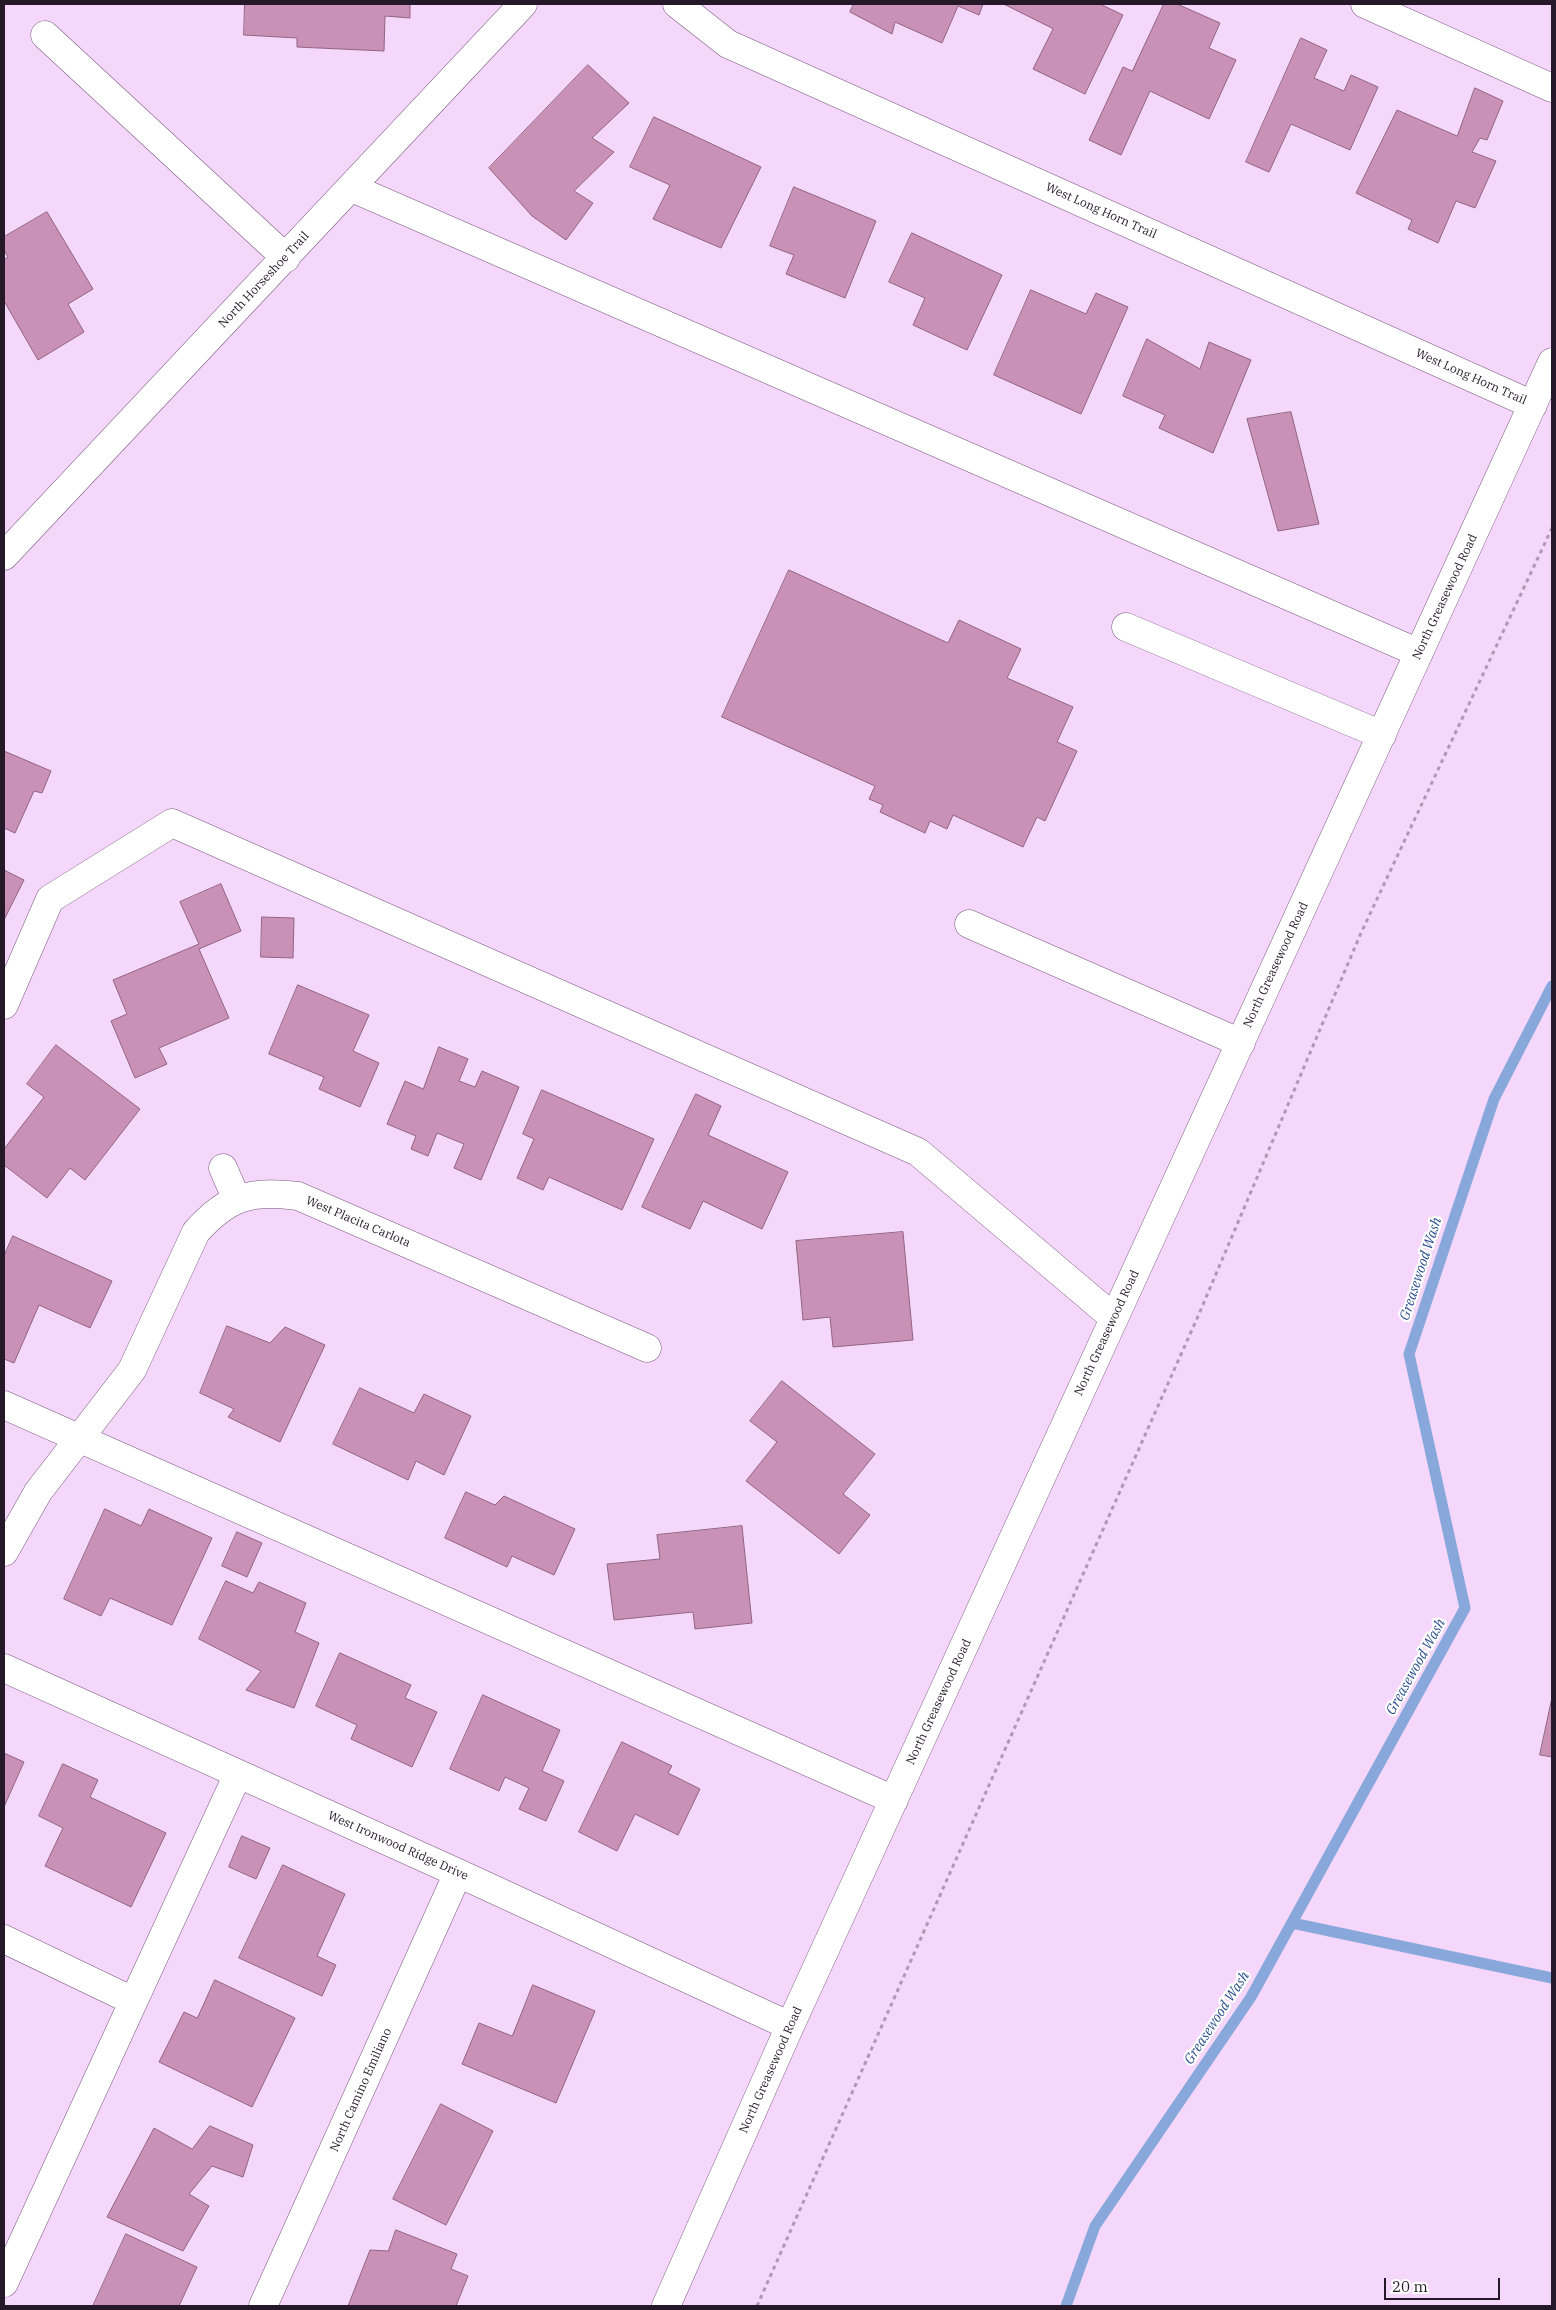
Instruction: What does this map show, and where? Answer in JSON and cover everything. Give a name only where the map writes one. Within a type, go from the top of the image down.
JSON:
[{"type":"street","name":"North Horseshoe Trail","points":[[4,556],[523,4]]},
{"type":"street","name":"West Long Horn Trail","points":[[678,4],[728,44],[1533,405]]},
{"type":"street","points":[[1365,4],[1552,88]]},
{"type":"street","points":[[45,35],[286,258]]},
{"type":"street","points":[[352,188],[1419,653]]},
{"type":"street","name":"North Greasewood Road","points":[[666,2306],[790,2026],[1552,362]]},
{"type":"street","points":[[1126,627],[1382,735]]},
{"type":"street","points":[[4,1005],[50,899],[172,823],[918,1152],[1114,1318]]},
{"type":"street","points":[[968,924],[1241,1043]]},
{"type":"street","points":[[223,1168],[237,1200]]},
{"type":"street","name":"West Placita Carlota","points":[[4,1552],[38,1492],[132,1370],[196,1232],[210,1216],[248,1195],[269,1193],[298,1196],[647,1348]]},
{"type":"street","points":[[4,1405],[894,1800]]},
{"type":"street","name":"West Ironwood Ridge Drive","points":[[4,1668],[458,1873],[790,2026]]},
{"type":"street","points":[[4,2283],[238,1774]]},
{"type":"street","name":"North Camino Emiliano","points":[[263,2306],[458,1873]]},
{"type":"street","points":[[4,1939],[133,2000]]},
{"type":"path","points":[[757,2306],[1199,1314],[1361,933],[1552,528]]},
{"type":"building","points":[[245,4],[410,4],[410,18],[385,16],[384,51],[297,47],[297,38],[244,35]]},
{"type":"building","points":[[854,4],[983,4],[979,15],[958,6],[942,43],[895,22],[892,34],[850,12]]},
{"type":"building","points":[[1004,4],[1100,4],[1123,15],[1085,94],[1033,69],[1053,29]]},
{"type":"building","points":[[1164,4],[1177,4],[1220,23],[1209,48],[1236,60],[1209,119],[1150,91],[1121,155],[1089,140],[1123,67],[1132,71]]},
{"type":"building","points":[[1301,38],[1327,50],[1314,78],[1344,91],[1351,75],[1378,87],[1350,150],[1291,124],[1269,172],[1246,162]]},
{"type":"building","points":[[588,65],[629,103],[592,138],[614,152],[574,191],[593,203],[566,240],[532,216],[489,168]]},
{"type":"building","points":[[1475,88],[1503,101],[1487,140],[1480,138],[1472,152],[1496,161],[1475,208],[1456,201],[1438,243],[1408,229],[1412,220],[1356,193],[1397,110],[1457,136]]},
{"type":"building","points":[[654,117],[761,167],[721,248],[653,219],[670,185],[630,167]]},
{"type":"building","points":[[794,187],[876,221],[845,298],[786,274],[794,255],[770,246]]},
{"type":"building","points":[[47,212],[93,289],[68,304],[84,332],[38,360],[4,301],[4,260],[8,257],[4,250],[4,237]]},
{"type":"building","points":[[912,233],[1002,275],[967,350],[913,325],[925,298],[889,282]]},
{"type":"building","points":[[1031,290],[1086,314],[1096,293],[1128,307],[1081,414],[994,375]]},
{"type":"building","points":[[1147,339],[1200,369],[1209,342],[1251,360],[1213,453],[1159,428],[1165,415],[1123,396]]},
{"type":"building","points":[[1291,412],[1319,524],[1278,531],[1247,419]]},
{"type":"building","points":[[789,570],[948,643],[959,620],[1021,649],[1007,678],[1073,707],[1057,742],[1077,751],[1045,821],[1037,817],[1023,847],[953,815],[947,829],[930,821],[925,833],[880,812],[883,805],[869,799],[875,786],[722,717]]},
{"type":"building","points":[[4,751],[51,771],[42,793],[34,791],[15,833],[4,828]]},
{"type":"building","points":[[4,870],[24,880],[4,920]]},
{"type":"building","points":[[221,884],[241,931],[199,949],[229,1018],[159,1048],[167,1064],[135,1078],[111,1021],[127,1014],[113,980],[199,944],[180,902]]},
{"type":"building","points":[[262,917],[294,918],[293,958],[261,957]]},
{"type":"building","points":[[298,985],[369,1015],[353,1051],[379,1063],[360,1107],[319,1089],[324,1077],[269,1054]]},
{"type":"building","points":[[56,1045],[140,1109],[85,1180],[70,1168],[47,1198],[4,1165],[4,1149],[44,1097],[27,1084]]},
{"type":"building","points":[[439,1047],[468,1059],[459,1081],[475,1087],[482,1071],[519,1087],[481,1180],[454,1168],[464,1144],[437,1133],[428,1156],[411,1149],[416,1136],[387,1124],[405,1081],[423,1089]]},
{"type":"building","points":[[542,1090],[654,1139],[622,1210],[549,1177],[543,1190],[517,1178],[534,1139],[523,1134]]},
{"type":"building","points":[[696,1094],[721,1106],[708,1135],[788,1172],[762,1229],[703,1201],[690,1229],[642,1207]]},
{"type":"building","points":[[903,1232],[913,1340],[833,1347],[830,1317],[803,1320],[796,1241]]},
{"type":"building","points":[[13,1236],[112,1281],[90,1328],[39,1305],[14,1363],[4,1359],[4,1256]]},
{"type":"building","points":[[227,1326],[270,1343],[285,1327],[325,1345],[280,1442],[228,1417],[234,1409],[200,1393]]},
{"type":"building","points":[[782,1381],[875,1454],[843,1494],[870,1515],[839,1554],[746,1481],[777,1442],[750,1421]]},
{"type":"building","points":[[360,1388],[414,1413],[424,1394],[471,1416],[444,1475],[416,1461],[408,1480],[333,1444]]},
{"type":"building","points":[[466,1492],[495,1505],[504,1496],[575,1529],[554,1575],[512,1556],[507,1567],[445,1538]]},
{"type":"building","points":[[105,1509],[141,1526],[149,1509],[212,1538],[172,1625],[110,1598],[101,1616],[64,1599]]},
{"type":"building","points":[[742,1526],[752,1623],[695,1629],[693,1612],[614,1620],[607,1564],[660,1559],[657,1535]]},
{"type":"building","points":[[237,1532],[262,1543],[247,1577],[222,1566]]},
{"type":"building","points":[[226,1581],[253,1593],[259,1582],[306,1603],[295,1632],[319,1643],[294,1708],[246,1690],[261,1671],[199,1639]]},
{"type":"building","points":[[340,1653],[411,1685],[405,1698],[437,1712],[412,1767],[351,1739],[357,1725],[316,1706]]},
{"type":"building","points":[[483,1695],[560,1730],[542,1771],[564,1781],[546,1821],[519,1809],[529,1788],[505,1777],[499,1791],[450,1769]]},
{"type":"building","points":[[1552,1698],[1552,1757],[1540,1755]]},
{"type":"building","points":[[622,1742],[672,1766],[668,1773],[700,1789],[678,1835],[635,1814],[617,1851],[579,1832]]},
{"type":"building","points":[[4,1753],[24,1762],[4,1807]]},
{"type":"building","points":[[63,1764],[98,1780],[90,1797],[166,1833],[131,1907],[45,1866],[63,1828],[39,1816]]},
{"type":"building","points":[[242,1836],[270,1848],[256,1879],[229,1867]]},
{"type":"building","points":[[283,1865],[345,1894],[317,1956],[336,1965],[322,1996],[239,1958]]},
{"type":"building","points":[[215,1980],[295,2018],[252,2107],[159,2062],[184,2012],[197,2018]]},
{"type":"building","points":[[533,1985],[595,2011],[556,2103],[462,2064],[479,2023],[512,2036]]},
{"type":"building","points":[[441,2104],[493,2131],[446,2225],[393,2199]]},
{"type":"building","points":[[210,2126],[253,2145],[243,2177],[212,2166],[189,2194],[209,2206],[183,2251],[107,2217],[154,2128],[192,2149]]},
{"type":"building","points":[[396,2230],[457,2254],[451,2269],[468,2276],[456,2306],[348,2306],[370,2250],[388,2251]]},
{"type":"building","points":[[126,2234],[197,2267],[179,2306],[93,2306]]},
{"type":"waterway","name":"Greasewood Wash","points":[[1066,2306],[1095,2226],[1251,1997],[1465,1608],[1409,1354],[1494,1099],[1552,986]]},
{"type":"waterway","points":[[1292,1923],[1552,1978]]}]
